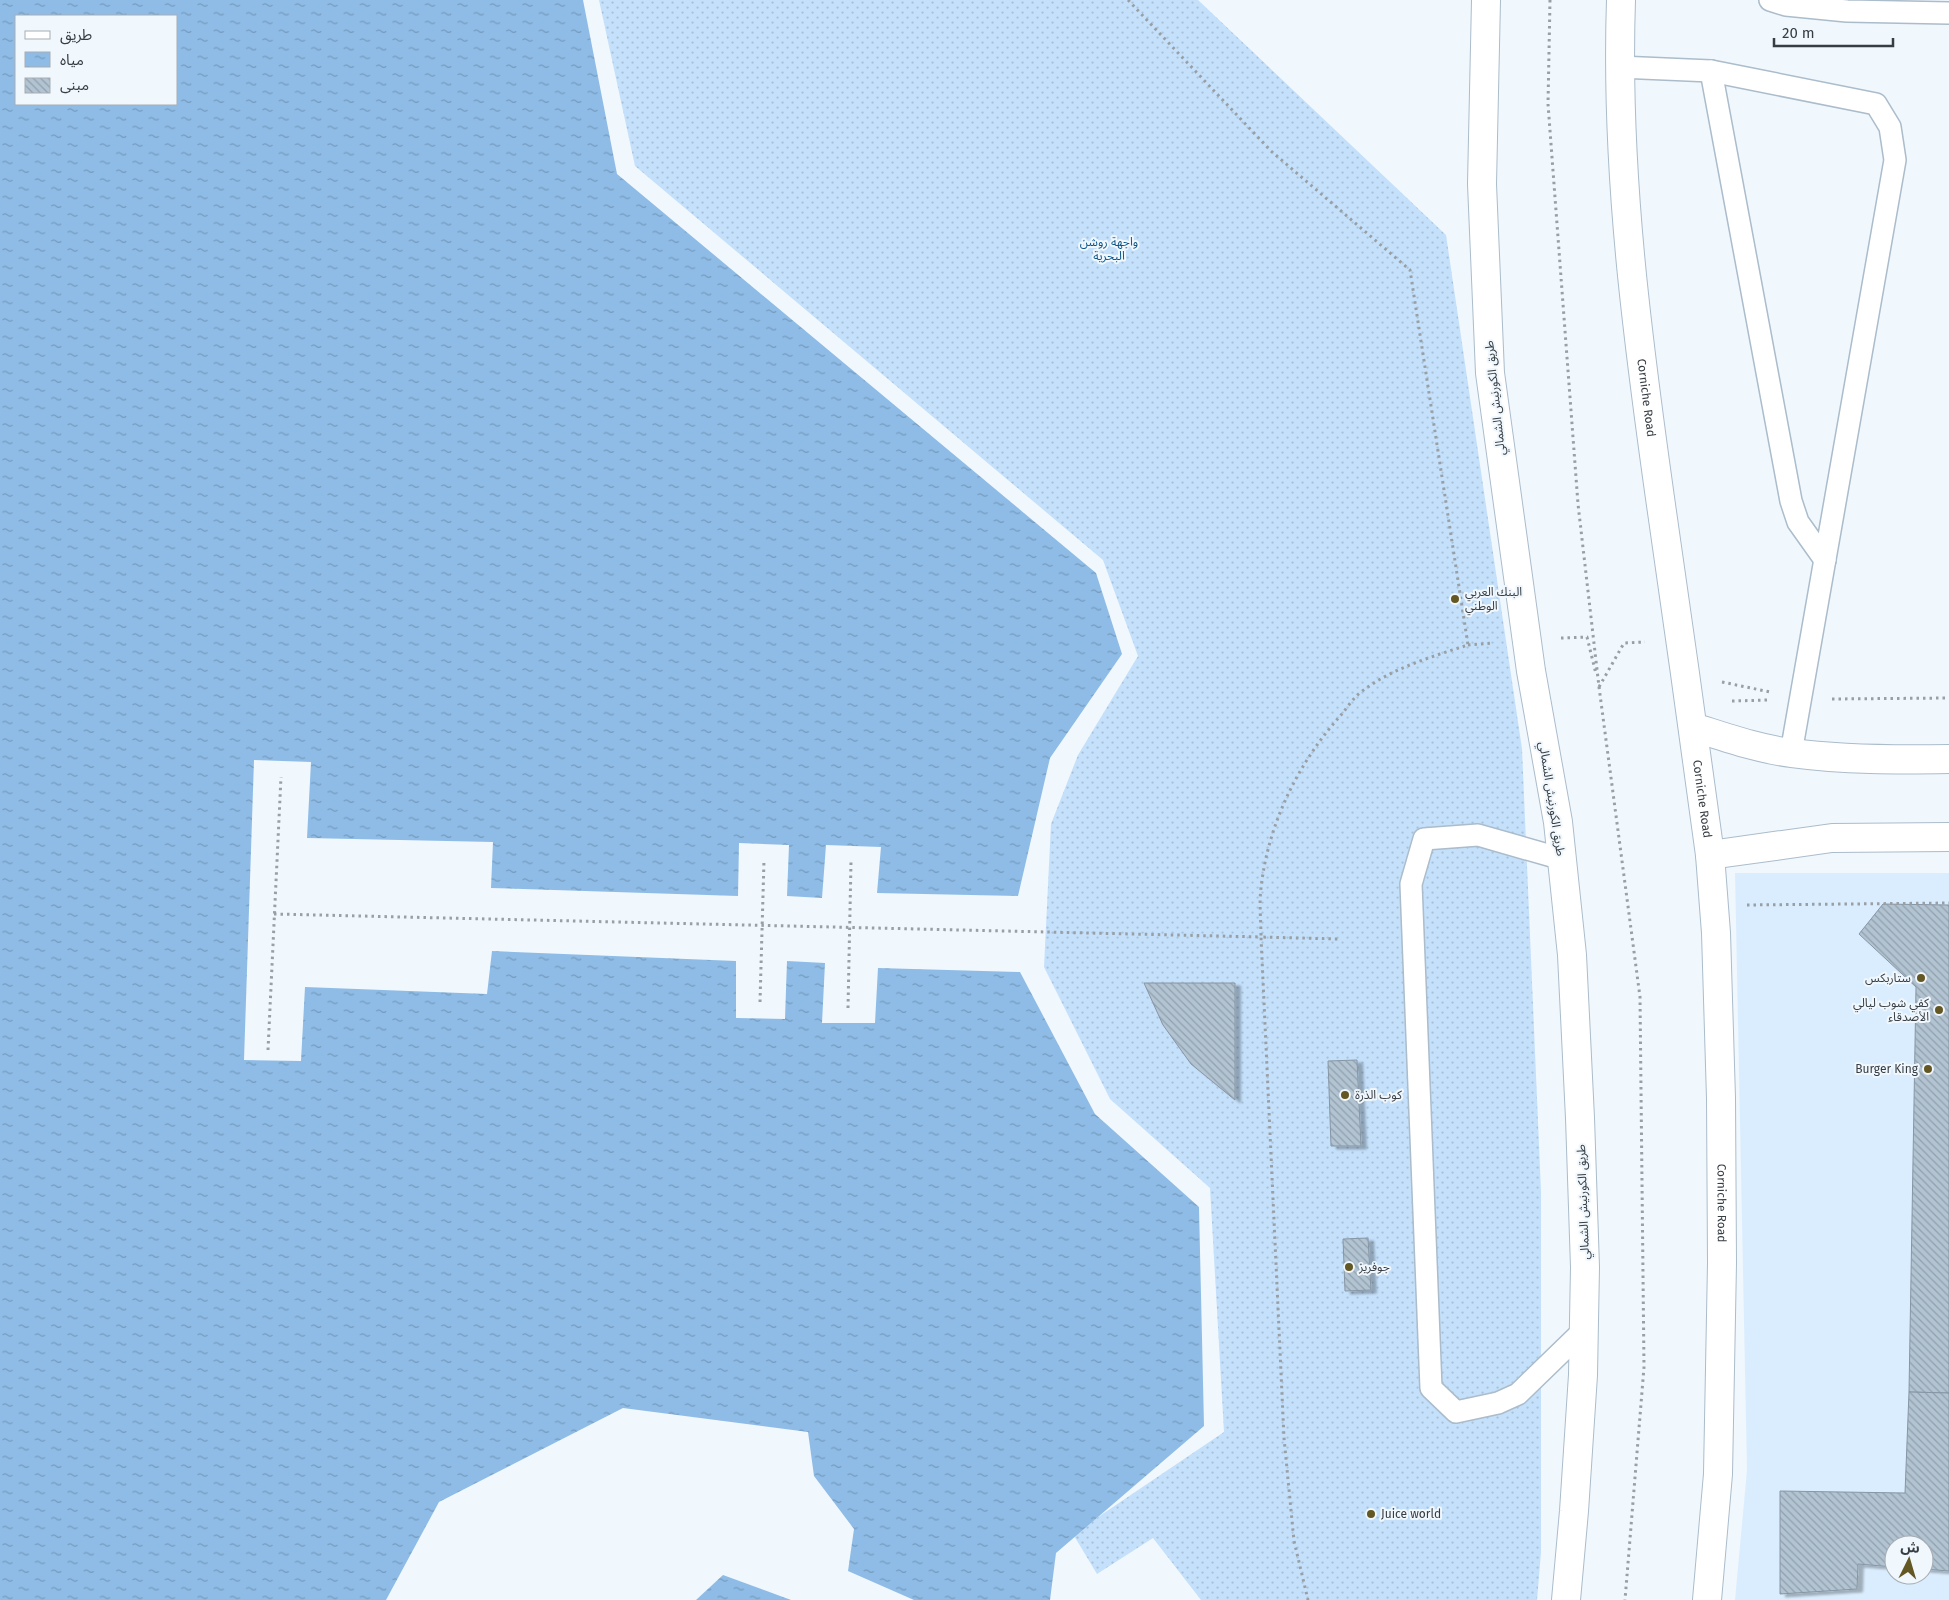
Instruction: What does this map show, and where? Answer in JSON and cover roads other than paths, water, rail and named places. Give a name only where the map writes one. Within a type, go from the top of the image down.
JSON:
[{"type":"main road","name":"طريق الكورنيش الشمالي","points":[[1486,0],[1482,184],[1490,373],[1531,671],[1558,822],[1572,955],[1585,1267],[1584,1330],[1574,1511],[1566,1600]]},
{"type":"main road","name":"Corniche Road","points":[[1621,0],[1619,67],[1622,156],[1638,337],[1710,855],[1714,905],[1721,1098],[1722,1263],[1718,1474],[1707,1600]]},
{"type":"main road","points":[[1692,727],[1747,743],[1791,753],[1877,760],[1949,759]]},
{"type":"main road","points":[[1710,855],[1832,838],[1949,838]]},
{"type":"lane","points":[[1770,0],[1786,5],[1848,6],[1949,13]]},
{"type":"lane","points":[[1619,67],[1711,72],[1876,104],[1890,127],[1895,160],[1791,753]]},
{"type":"lane","points":[[1711,72],[1791,501],[1798,522],[1825,560]]},
{"type":"lane","points":[[1562,859],[1478,835],[1424,839],[1410,884],[1431,1388],[1456,1412],[1498,1403],[1518,1394],[1584,1330]]},
{"type":"water","points":[[0,0],[583,0],[617,174],[1096,573],[1122,654],[1050,758],[1018,896],[877,893],[881,847],[826,845],[822,898],[787,896],[789,845],[739,843],[738,896],[491,888],[493,842],[307,838],[311,762],[254,760],[244,1060],[301,1061],[305,987],[487,994],[492,951],[736,961],[736,1018],[785,1019],[787,961],[825,963],[822,1023],[875,1023],[878,968],[1020,972],[1095,1114],[1199,1207],[1204,1426],[1056,1553],[1050,1600],[914,1600],[848,1571],[854,1529],[814,1476],[808,1432],[623,1408],[439,1502],[386,1600],[0,1600]]},
{"type":"water","points":[[723,1575],[791,1600],[696,1600]]},
{"type":"place","name":"البنك العربي الوطني","points":[[1455,599]]},
{"type":"place","name":"ستاربكس","points":[[1921,978]]},
{"type":"place","name":"كفي شوب ليالي الأصدقاء","points":[[1939,1010]]},
{"type":"place","name":"Burger King","points":[[1928,1069]]},
{"type":"place","name":"كوب الذرة","points":[[1345,1095]]},
{"type":"place","name":"جوفريز","points":[[1349,1267]]},
{"type":"place","name":"Juice world","points":[[1371,1514]]},
{"type":"park label","name":"واجهة روشن البحرية","points":[[1109,249]]}]
